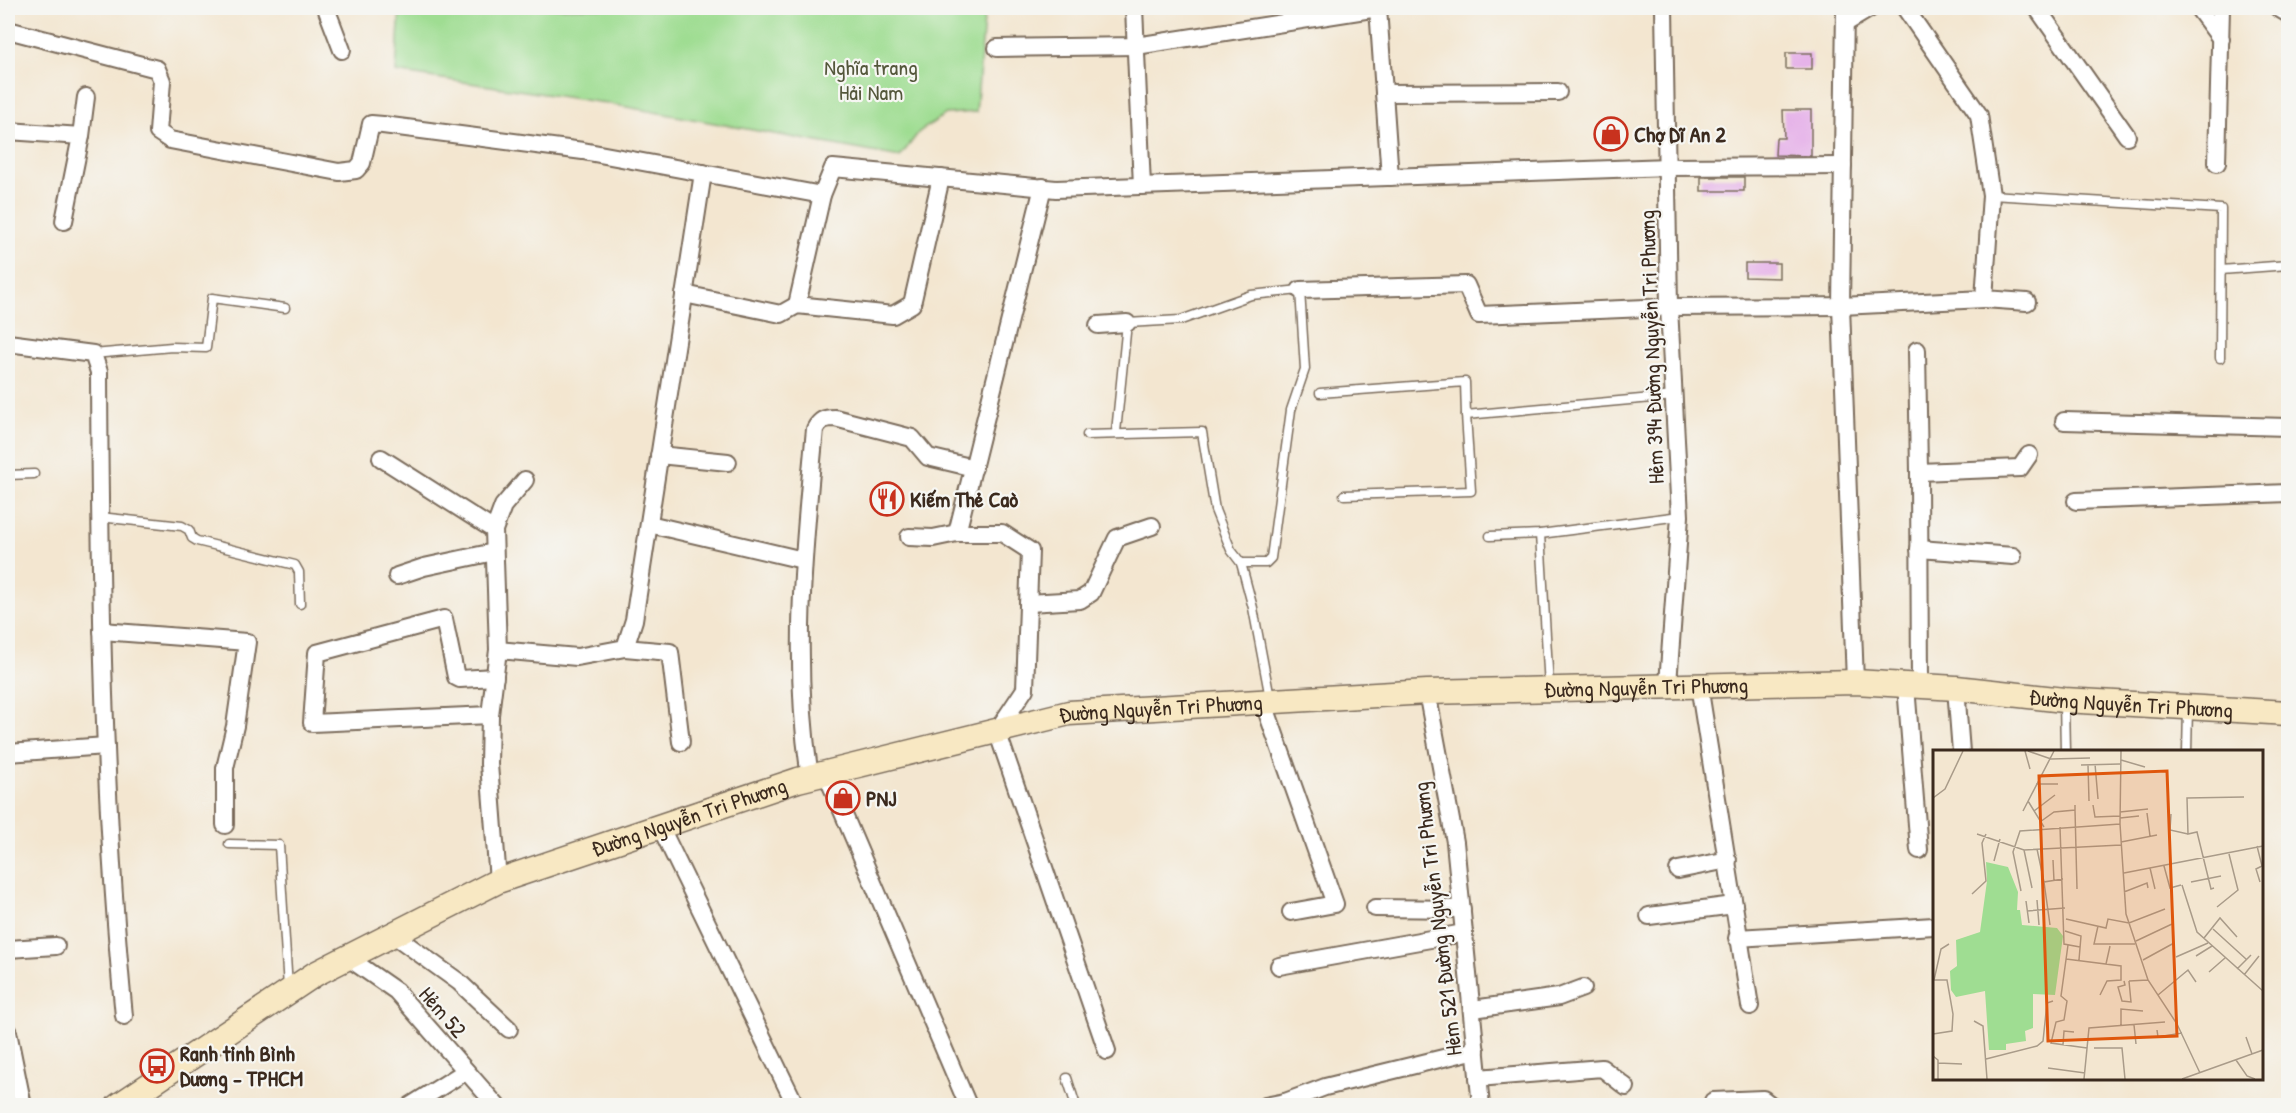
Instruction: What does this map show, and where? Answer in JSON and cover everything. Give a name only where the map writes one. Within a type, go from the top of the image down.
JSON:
[{"type":"main road","name":"Đường Nguyễn Tri Phương","points":[[118,1106],[288,992],[391,933],[498,880],[818,775],[1069,713],[1549,687],[1855,682],[1956,688],[2064,700],[2289,713]]},
{"type":"street","points":[[327,8],[342,50]]},
{"type":"street","points":[[1134,8],[1142,186]]},
{"type":"street","points":[[997,48],[1136,46],[1378,8],[1390,177]]},
{"type":"street","name":"Hẻm 394 Đường Nguyễn Tri Phương","points":[[1664,8],[1669,307],[1680,516],[1668,684]]},
{"type":"street","points":[[1855,682],[1841,306],[1845,15],[1871,8]]},
{"type":"street","points":[[1905,8],[1979,115],[1991,195],[1984,299]]},
{"type":"street","points":[[2037,8],[2127,136]]},
{"type":"street","points":[[2198,8],[2221,39]]},
{"type":"street","points":[[2217,163],[2221,8]]},
{"type":"street","points":[[2278,8],[2289,14]]},
{"type":"street","points":[[8,30],[157,69],[162,81],[158,132],[170,140],[339,172],[356,170],[362,163],[371,124],[583,151],[822,195]]},
{"type":"street","points":[[1384,93],[1558,92]]},
{"type":"street","points":[[64,221],[81,136],[86,97]]},
{"type":"street","points":[[8,131],[81,136]]},
{"type":"street","points":[[797,305],[822,195],[833,168],[1043,188],[1668,167],[1843,166]]},
{"type":"street","points":[[625,648],[634,620],[703,173]]},
{"type":"street","points":[[684,294],[781,314],[797,305],[892,315],[912,304],[941,178]]},
{"type":"street","points":[[957,533],[1043,188]]},
{"type":"street","points":[[1300,290],[1466,285],[1479,315],[1669,307],[1841,306],[1984,299],[2027,302]]},
{"type":"street","points":[[1098,325],[1127,323]]},
{"type":"street","points":[[8,343],[93,354],[99,372],[102,631],[106,746],[115,923],[124,1016]]},
{"type":"street","points":[[1917,350],[1919,549],[1913,686],[1919,850]]},
{"type":"street","points":[[967,1103],[818,775],[803,731],[800,682],[803,560],[816,429],[819,422],[825,418],[912,438],[928,457],[974,468]]},
{"type":"street","points":[[2064,421],[2289,427]]},
{"type":"street","points":[[659,455],[728,462]]},
{"type":"street","points":[[1919,472],[2020,468],[2029,455]]},
{"type":"street","points":[[381,458],[494,530]]},
{"type":"street","points":[[498,880],[489,764],[490,715],[498,650],[494,530],[503,506],[525,480]]},
{"type":"street","points":[[2076,501],[2289,492]]},
{"type":"street","points":[[649,524],[803,560]]},
{"type":"street","points":[[1028,603],[1080,600],[1091,593],[1117,538],[1152,526]]},
{"type":"street","points":[[909,537],[933,538],[957,533],[1002,533],[1030,551],[1025,689],[997,731],[1107,1051]]},
{"type":"street","points":[[1919,549],[2013,556]]},
{"type":"street","points":[[397,576],[424,567],[494,552]]},
{"type":"street","points":[[490,715],[312,723],[317,652],[443,612],[456,677],[460,679],[495,677]]},
{"type":"street","points":[[102,631],[247,642],[235,726],[225,768],[225,825]]},
{"type":"street","points":[[498,650],[577,657],[625,648],[670,652],[681,742]]},
{"type":"street","points":[[1700,686],[1728,860],[1737,938],[1750,1006]]},
{"type":"street","points":[[1956,688],[1961,750]]},
{"type":"street","name":"Hẻm 521 Đường Nguyễn Tri Phương","points":[[1427,692],[1455,842],[1481,1106]]},
{"type":"street","points":[[1267,701],[1335,904],[1291,912]]},
{"type":"street","points":[[8,753],[106,746]]},
{"type":"street","points":[[660,826],[796,1106]]},
{"type":"street","points":[[1678,870],[1728,860]]},
{"type":"street","points":[[1649,916],[1734,905]]},
{"type":"street","points":[[1375,908],[1462,909]]},
{"type":"street","points":[[1737,938],[1933,926]]},
{"type":"street","points":[[391,933],[459,982],[510,1029]]},
{"type":"street","points":[[1279,966],[1464,933]]},
{"type":"street","points":[[8,949],[56,946]]},
{"type":"street","name":"Hẻm 52","points":[[347,957],[396,991],[497,1106]]},
{"type":"street","points":[[1473,1009],[1559,997],[1582,988]]},
{"type":"street","points":[[8,1032],[23,1106]]},
{"type":"street","points":[[1265,1106],[1285,1104],[1325,1087],[1476,1050]]},
{"type":"street","points":[[1478,1078],[1602,1068],[1626,1087]]},
{"type":"street","points":[[410,1106],[466,1071]]},
{"type":"street","points":[[1713,1101],[1763,1099],[1772,1106]]},
{"type":"lane","points":[[1991,195],[2221,209],[2220,358]]},
{"type":"lane","points":[[2221,270],[2289,265]]},
{"type":"lane","points":[[1116,432],[1127,323],[1181,320],[1251,296],[1300,290],[1305,369],[1291,410],[1271,558],[1266,563],[1241,563]]},
{"type":"lane","points":[[93,354],[172,346],[206,348],[212,298],[285,308]]},
{"type":"lane","points":[[1320,393],[1466,382],[1466,415],[1472,491],[1344,495]]},
{"type":"lane","points":[[1466,415],[1674,396]]},
{"type":"lane","points":[[1088,435],[1116,432],[1202,432],[1215,510],[1231,550],[1241,563],[1267,701]]},
{"type":"lane","points":[[8,475],[34,474]]},
{"type":"lane","points":[[1490,536],[1540,534],[1680,516]]},
{"type":"lane","points":[[100,517],[182,526],[189,530],[196,541],[295,565],[299,572],[300,604]]},
{"type":"lane","points":[[1540,534],[1549,687]]},
{"type":"lane","points":[[2064,700],[2065,750]]},
{"type":"lane","points":[[2187,750],[2188,707]]},
{"type":"lane","points":[[229,844],[279,845],[288,992]]},
{"type":"lane","points":[[1067,1078],[1076,1106]]},
{"type":"green space","name":"Nghĩa trang Hải Nam","points":[[400,8],[985,8],[976,112],[946,114],[919,132],[900,157],[605,103],[396,72]]},
{"type":"building","points":[[1786,53],[1812,53],[1812,69],[1786,69]]},
{"type":"building","points":[[1783,110],[1811,110],[1811,156],[1775,155],[1776,138],[1784,138]]},
{"type":"building","points":[[1701,177],[1744,177],[1744,191],[1701,191]]},
{"type":"building","points":[[1745,263],[1779,263],[1779,278],[1745,277]]},
{"type":"place","name":"Chợ Dĩ An 2","points":[[1611,134]]},
{"type":"place","name":"Kiếm Thẻ Caò","points":[[887,499]]},
{"type":"place","name":"PNJ","points":[[843,798]]},
{"type":"place","name":"Ranh tỉnh Bình Dương - TPHCM","points":[[157,1066]]}]
